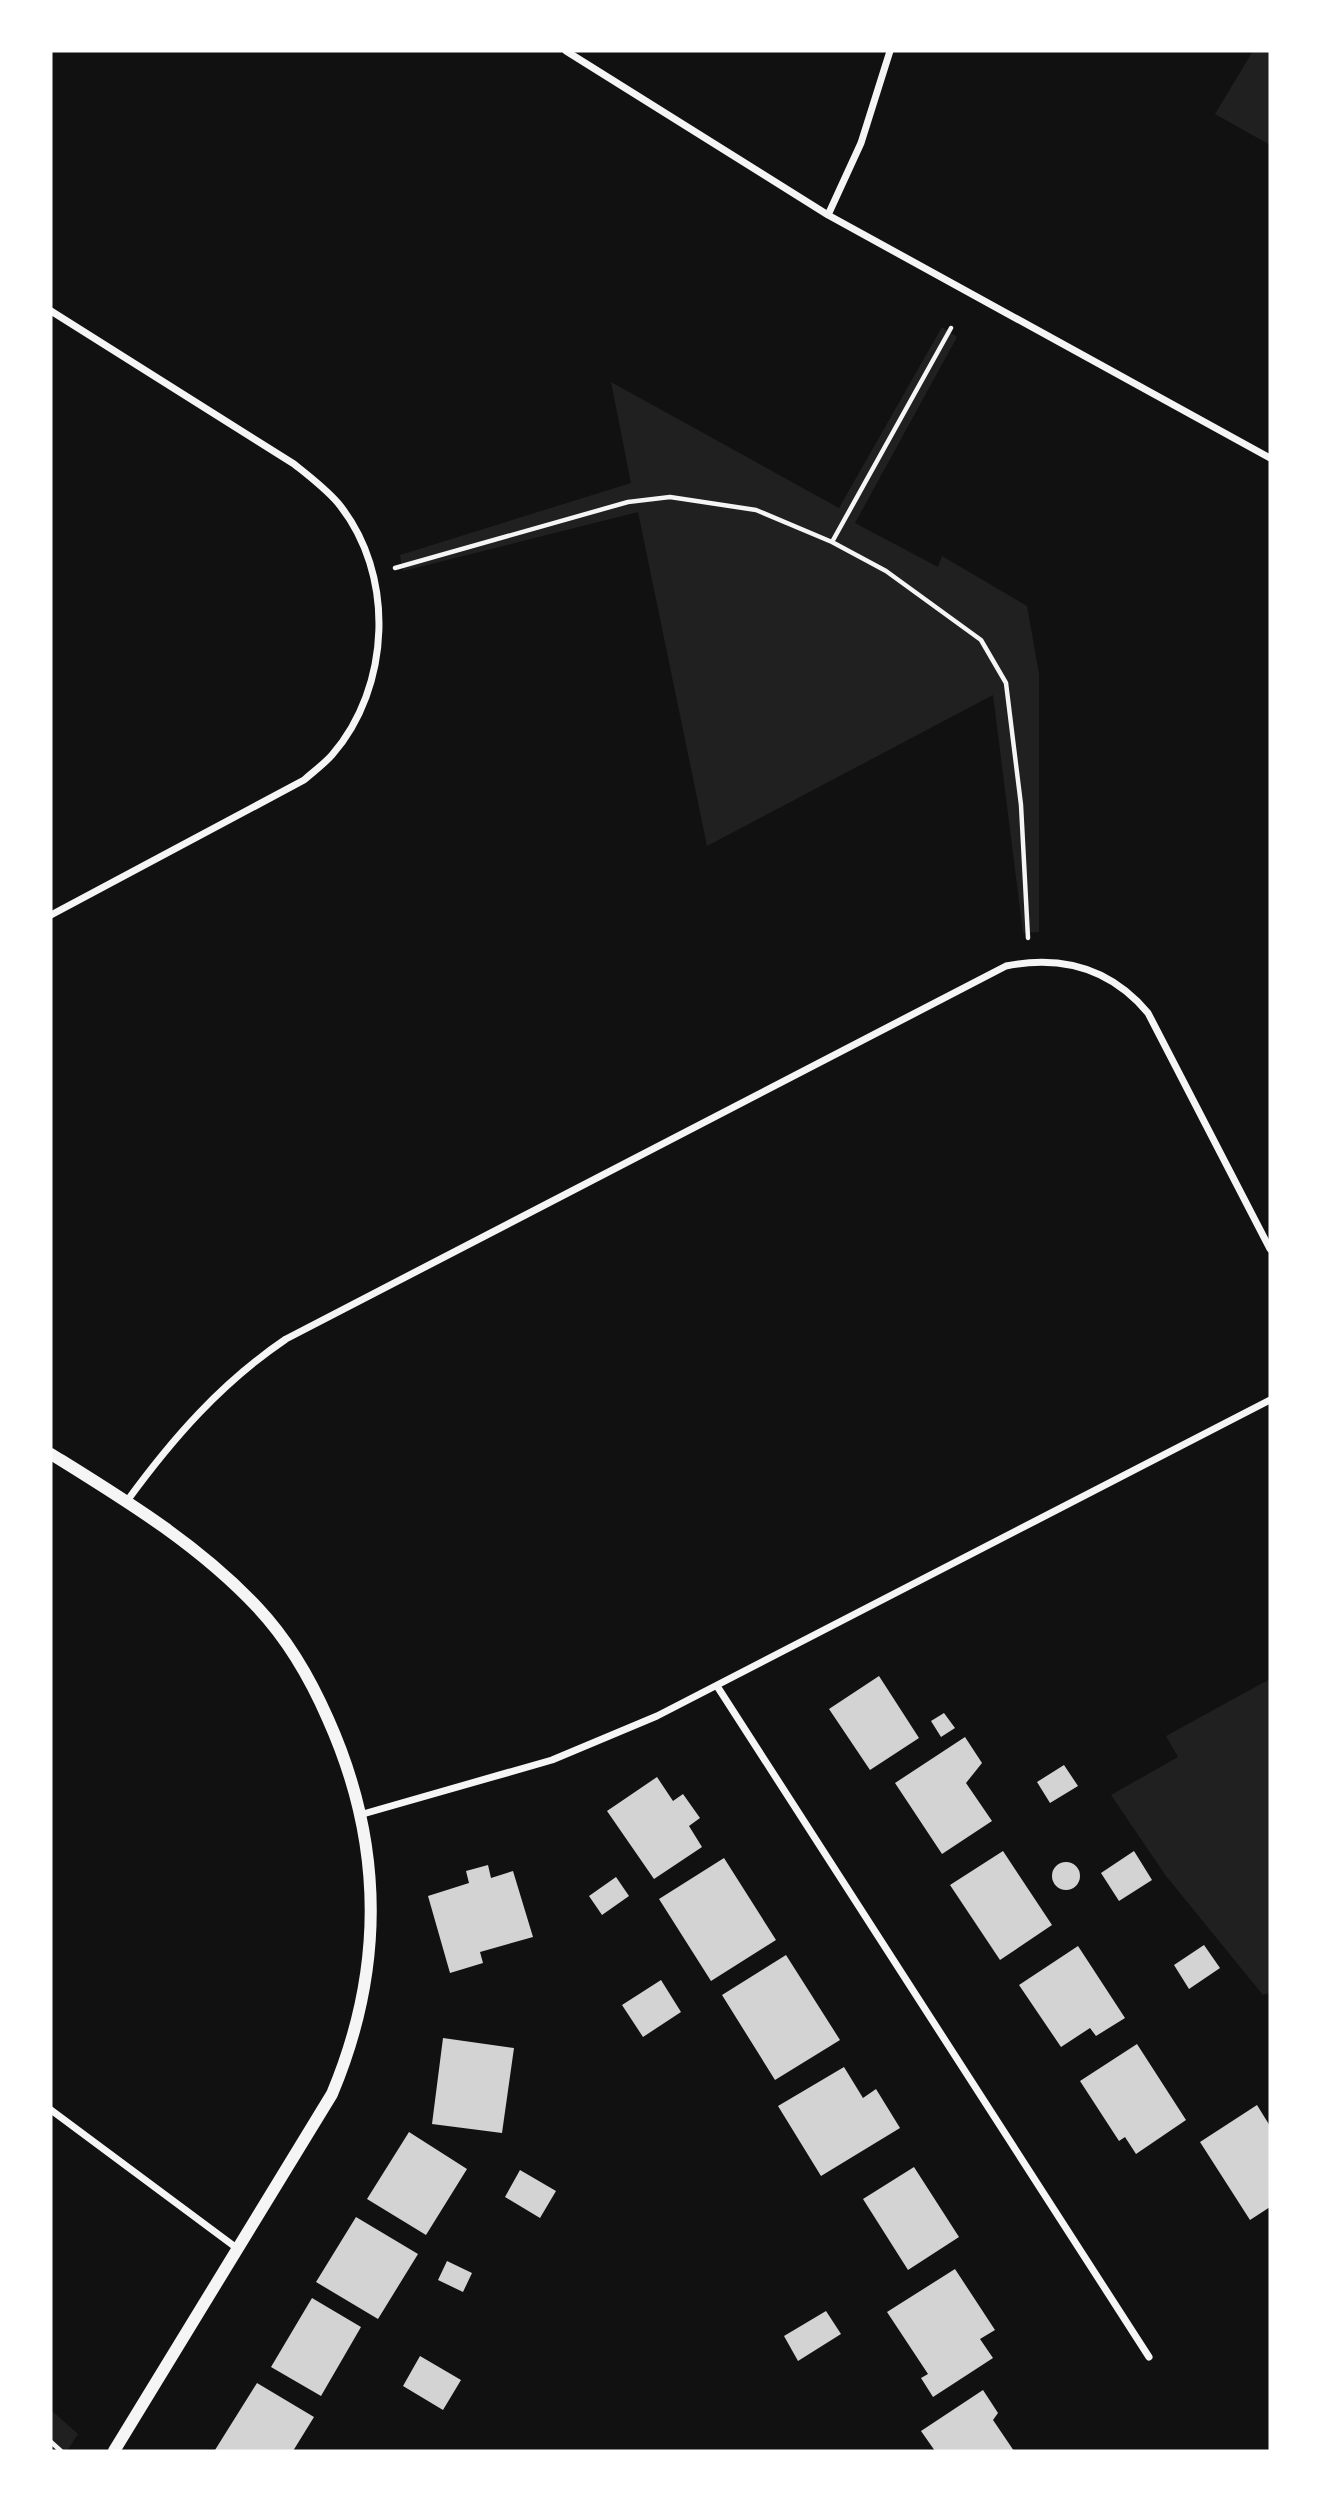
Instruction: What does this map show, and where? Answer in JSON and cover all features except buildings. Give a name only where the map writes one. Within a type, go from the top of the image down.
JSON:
[{"type":"street","points":[[566,51],[828,215],[1270,458]]},
{"type":"street","points":[[828,215],[861,143],[890,51]]},
{"type":"street","points":[[51,311],[294,464],[318,483],[338,504],[353,526],[374,574],[379,634],[375,667],[366,699],[331,756],[304,780],[271,800],[51,915]]},
{"type":"street","points":[[127,1501],[190,1421],[238,1374],[286,1339],[984,975],[1029,962],[1053,961],[1099,974],[1135,997],[1149,1013],[1270,1249]]},
{"type":"street","points":[[363,1814],[552,1760],[608,1738],[717,1686],[1270,1400]]},
{"type":"street","points":[[51,1454],[127,1501],[213,1564],[260,1610],[282,1637],[319,1699],[363,1814],[371,1886],[366,1975],[352,2040],[332,2094],[315,2126],[114,2451]]},
{"type":"street","points":[[717,1686],[1149,2357]]},
{"type":"street","points":[[51,2110],[238,2249]]},
{"type":"path","points":[[832,542],[951,328]]},
{"type":"path","points":[[374,574],[628,502],[657,497],[683,497],[756,510],[832,542],[886,571],[981,640],[1001,671],[1009,698],[1018,769],[1029,962]]},
{"type":"path","points":[[51,2442],[61,2451]]},
{"type":"shaded area","points":[[1253,51],[1270,51],[1270,145],[1215,114]]},
{"type":"shaded area","points":[[942,327],[957,337],[855,523],[938,567],[942,556],[1027,606],[1039,674],[1039,932],[1023,933],[993,695],[707,846],[638,512],[403,571],[400,555],[631,483],[611,382],[839,508]]},
{"type":"shaded area","points":[[1270,1679],[1270,1993],[1263,1995],[1166,1876],[1111,1795],[1178,1757],[1166,1736]]},
{"type":"shaded area","points":[[51,2410],[78,2434],[67,2451],[51,2451]]}]
